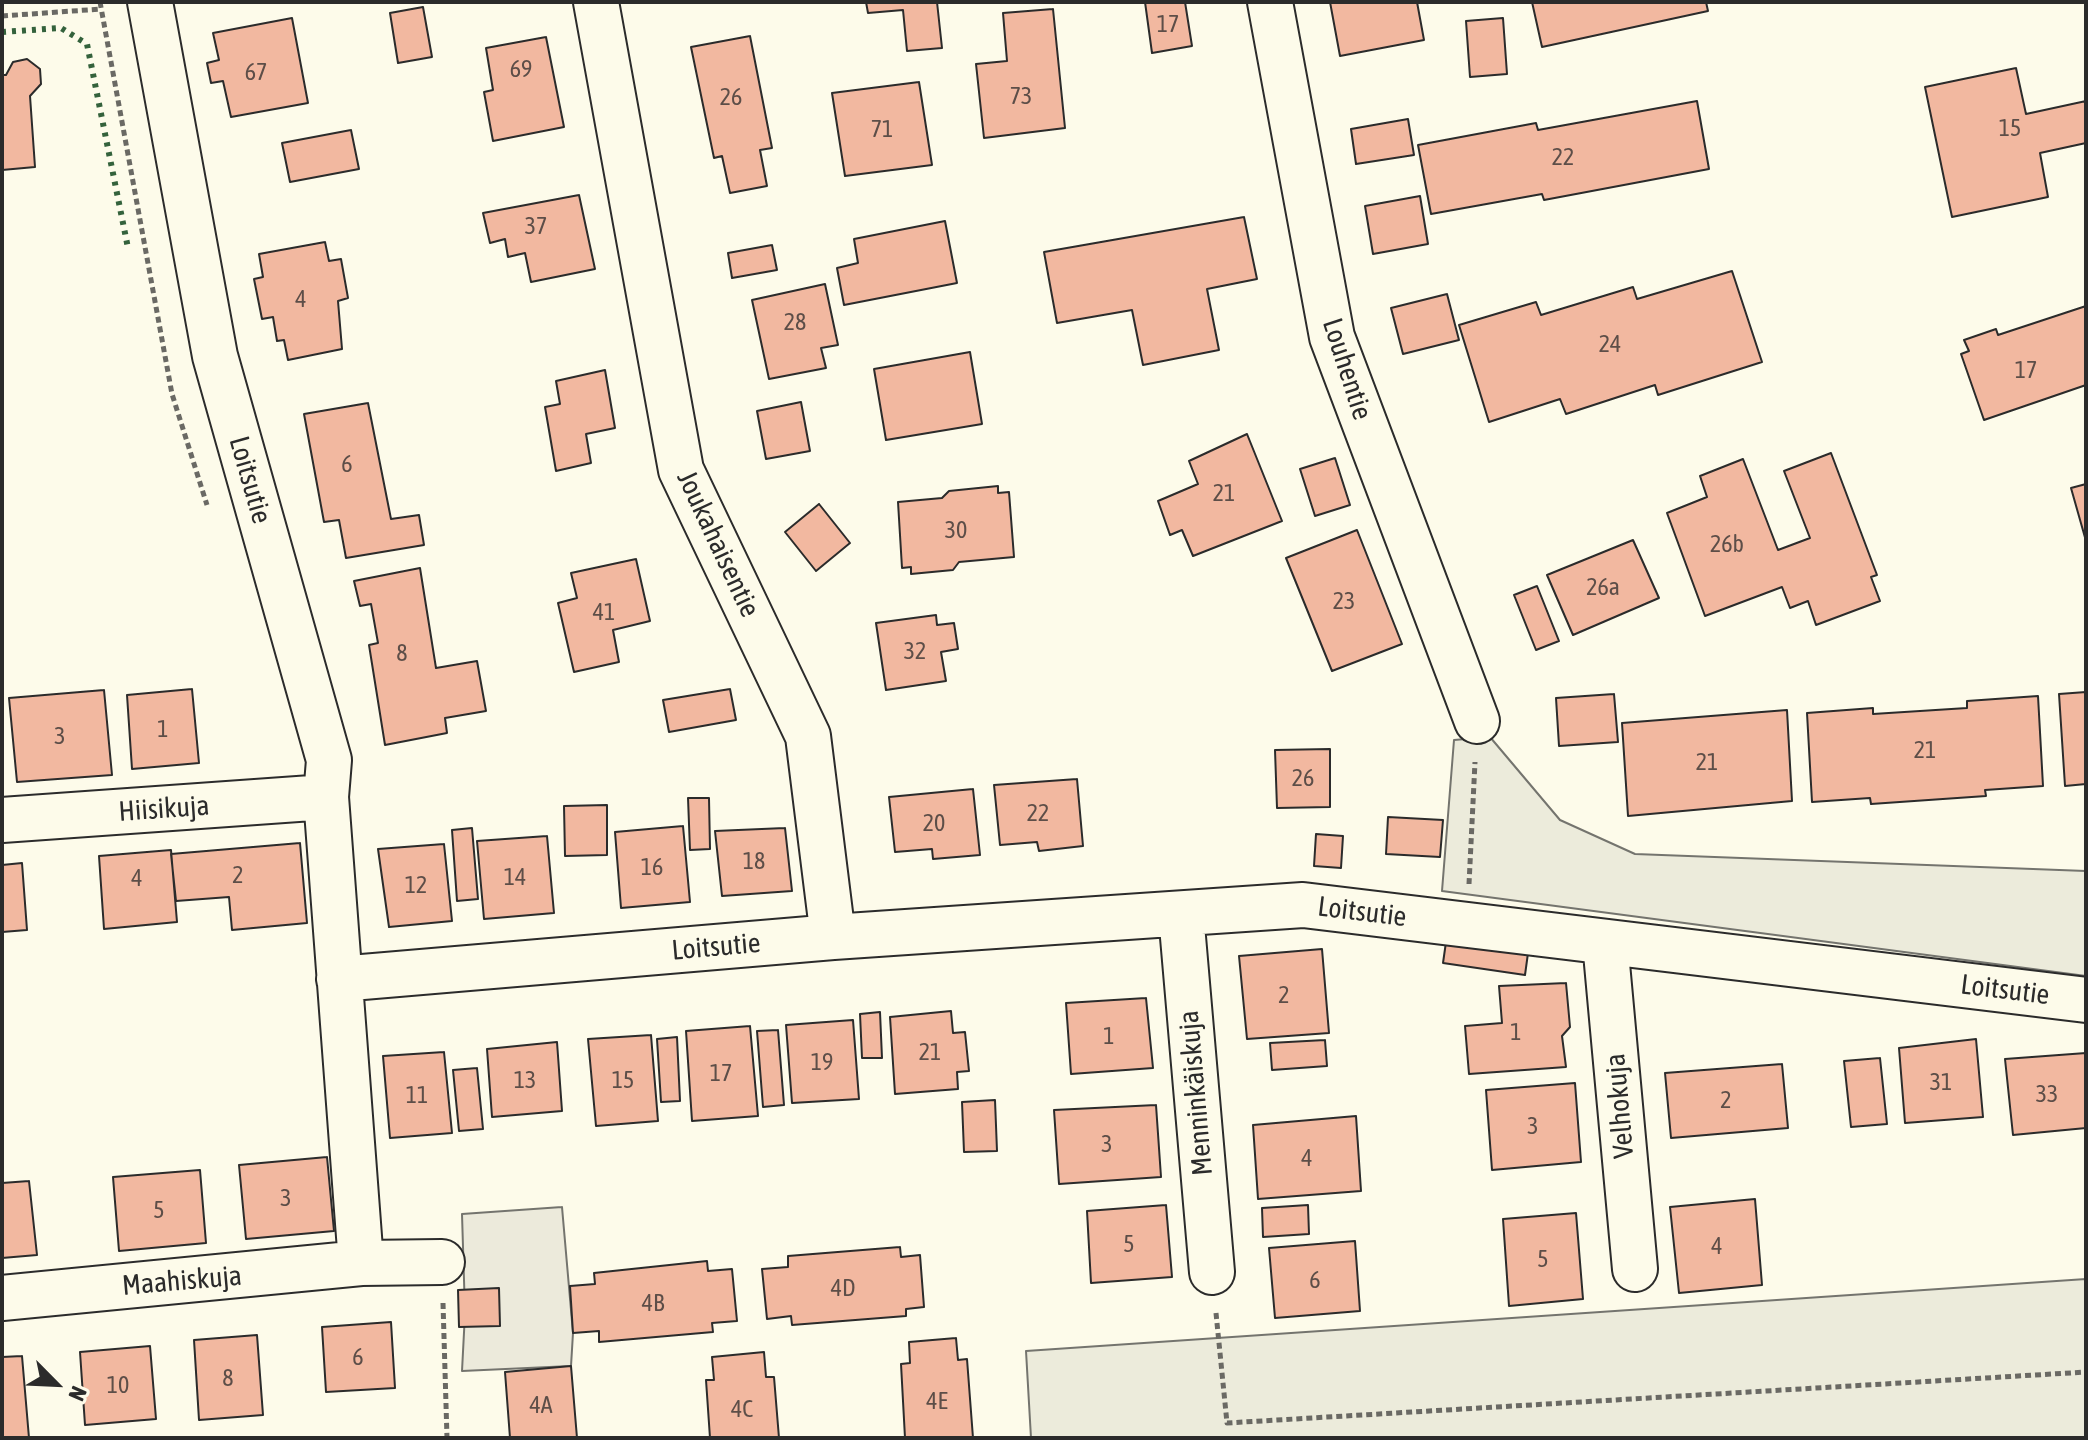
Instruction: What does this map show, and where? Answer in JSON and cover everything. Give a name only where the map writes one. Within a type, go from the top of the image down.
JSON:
[{"type":"street","name":"Loitsutie","points":[[150,2],[215,356],[329,760],[326,797],[339,979],[833,937],[1303,905],[2086,1000]]},
{"type":"street","name":"Joukahaisentie","points":[[596,2],[681,470],[808,736],[833,937]]},
{"type":"street","name":"Louhentie","points":[[1270,2],[1332,337],[1477,721]]},
{"type":"street","name":"Hiisikuja","points":[[2,820],[326,797]]},
{"type":"street","name":"Menninkäiskuja","points":[[1181,914],[1212,1272]]},
{"type":"street","name":"Velhokuja","points":[[1605,942],[1635,1269]]},
{"type":"street","points":[[339,979],[361,1263]]},
{"type":"street","name":"Maahiskuja","points":[[2,1298],[361,1263],[442,1262]]},
{"type":"path","points":[[2,16],[101,9]]},
{"type":"path","points":[[1467,925],[1477,721]]},
{"type":"path","points":[[442,1262],[447,1438]]},
{"type":"path","points":[[1212,1272],[1227,1423],[2086,1372]]},
{"type":"shaded area","points":[[1490,737],[1560,820],[1635,854],[2086,871],[2086,976],[1442,891],[1454,740]]},
{"type":"shaded area","points":[[562,1207],[573,1333],[571,1366],[462,1371],[465,1313],[462,1214]]},
{"type":"shaded area","points":[[2086,1279],[2086,1438],[1031,1438],[1026,1351]]},
{"type":"building","points":[[866,2],[937,2],[942,48],[907,51],[903,10],[868,13]]},
{"type":"building","points":[[1145,2],[1185,2],[1192,46],[1152,53]]},
{"type":"building","points":[[1330,2],[1417,2],[1424,40],[1340,56]]},
{"type":"building","points":[[1532,2],[1706,2],[1708,11],[1542,47]]},
{"type":"building","points":[[423,7],[432,57],[398,63],[390,13]]},
{"type":"building","points":[[1053,9],[1065,128],[984,138],[976,64],[1007,61],[1003,13]]},
{"type":"building","points":[[292,18],[308,103],[231,117],[223,81],[211,83],[207,63],[219,60],[213,33]]},
{"type":"building","points":[[1503,18],[1507,74],[1470,77],[1466,21]]},
{"type":"building","points":[[750,36],[772,148],[760,150],[767,186],[730,193],[722,156],[714,158],[691,47]]},
{"type":"building","points":[[546,37],[564,127],[493,141],[484,92],[493,90],[486,48]]},
{"type":"building","points":[[27,59],[40,69],[41,84],[30,96],[35,167],[2,170],[2,75],[6,75],[13,62]]},
{"type":"building","points":[[2016,68],[2026,114],[2086,101],[2086,143],[2040,153],[2048,197],[1952,217],[1925,87]]},
{"type":"building","points":[[919,82],[932,165],[845,176],[832,93]]},
{"type":"building","points":[[1697,101],[1709,169],[1544,200],[1542,194],[1431,214],[1418,145],[1536,123],[1538,130]]},
{"type":"building","points":[[1408,119],[1414,155],[1356,164],[1351,129]]},
{"type":"building","points":[[351,130],[359,169],[290,182],[282,143]]},
{"type":"building","points":[[579,195],[595,269],[531,282],[525,253],[508,257],[505,239],[490,243],[483,213]]},
{"type":"building","points":[[1420,196],[1428,244],[1373,254],[1365,206]]},
{"type":"building","points":[[1244,217],[1257,279],[1207,289],[1219,350],[1143,365],[1132,310],[1057,323],[1044,252]]},
{"type":"building","points":[[945,221],[957,283],[844,305],[837,268],[858,263],[854,239]]},
{"type":"building","points":[[325,242],[329,261],[341,259],[348,298],[338,301],[342,349],[288,360],[284,340],[277,341],[273,317],[262,319],[254,279],[263,277],[259,254]]},
{"type":"building","points":[[772,245],[777,270],[732,278],[728,253]]},
{"type":"building","points":[[1732,271],[1762,362],[1658,395],[1655,385],[1566,414],[1560,399],[1489,422],[1459,325],[1536,302],[1541,315],[1633,287],[1637,299]]},
{"type":"building","points":[[825,284],[838,345],[821,348],[826,368],[769,379],[752,300]]},
{"type":"building","points":[[1447,294],[1459,340],[1403,354],[1391,308]]},
{"type":"building","points":[[2086,306],[2086,385],[1984,420],[1961,354],[1969,351],[1964,340],[1996,329],[1998,335]]},
{"type":"building","points":[[970,352],[982,424],[886,440],[874,369]]},
{"type":"building","points":[[605,370],[615,428],[586,434],[591,463],[556,471],[545,407],[560,404],[556,381]]},
{"type":"building","points":[[801,402],[810,451],[766,459],[757,411]]},
{"type":"building","points":[[368,403],[391,519],[419,515],[424,545],[346,558],[339,520],[324,522],[304,414]]},
{"type":"building","points":[[1247,434],[1282,521],[1193,556],[1182,530],[1170,535],[1158,501],[1198,484],[1189,461]]},
{"type":"building","points":[[1831,453],[1877,575],[1871,577],[1880,601],[1816,625],[1808,601],[1790,608],[1782,587],[1705,616],[1667,513],[1707,497],[1700,476],[1743,459],[1778,550],[1810,538],[1784,471]]},
{"type":"building","points":[[1335,458],[1350,505],[1315,516],[1300,469]]},
{"type":"building","points":[[2086,484],[2086,541],[2071,488]]},
{"type":"building","points":[[998,486],[998,493],[1009,492],[1014,557],[959,562],[953,570],[911,574],[911,567],[902,568],[898,502],[942,498],[949,491]]},
{"type":"building","points":[[819,504],[850,543],[816,571],[785,532]]},
{"type":"building","points":[[1357,530],[1402,644],[1332,671],[1286,558]]},
{"type":"building","points":[[1633,540],[1659,598],[1573,635],[1547,575]]},
{"type":"building","points":[[636,559],[650,621],[613,630],[619,662],[574,672],[558,603],[577,598],[571,573]]},
{"type":"building","points":[[420,568],[436,668],[477,661],[486,711],[445,718],[447,733],[385,745],[369,645],[378,643],[371,604],[360,606],[354,581]]},
{"type":"building","points":[[1537,586],[1559,641],[1536,650],[1514,595]]},
{"type":"building","points":[[936,615],[937,625],[954,623],[958,649],[941,652],[946,681],[886,690],[876,623]]},
{"type":"building","points":[[192,689],[199,763],[132,769],[127,695]]},
{"type":"building","points":[[730,689],[736,720],[669,732],[663,700]]},
{"type":"building","points":[[104,690],[112,775],[17,782],[9,698]]},
{"type":"building","points":[[2086,692],[2086,784],[2065,786],[2059,694]]},
{"type":"building","points":[[1614,694],[1618,742],[1559,746],[1556,698]]},
{"type":"building","points":[[2038,696],[2043,786],[1985,790],[1986,796],[1871,804],[1870,798],[1812,802],[1807,713],[1873,708],[1873,714],[1967,708],[1967,701]]},
{"type":"building","points":[[1787,710],[1792,801],[1628,816],[1622,723]]},
{"type":"building","points":[[1330,749],[1330,807],[1277,808],[1275,750]]},
{"type":"building","points":[[1077,779],[1083,846],[1039,851],[1037,842],[1000,845],[994,785]]},
{"type":"building","points":[[973,789],[980,855],[933,859],[932,849],[895,852],[889,797]]},
{"type":"building","points":[[688,798],[709,798],[710,849],[690,850]]},
{"type":"building","points":[[607,805],[607,855],[565,856],[564,806]]},
{"type":"building","points":[[1388,817],[1443,820],[1440,857],[1386,854]]},
{"type":"building","points":[[683,826],[690,902],[621,908],[615,832]]},
{"type":"building","points":[[472,828],[478,899],[457,901],[452,830]]},
{"type":"building","points":[[785,828],[792,891],[722,896],[715,831]]},
{"type":"building","points":[[1316,834],[1343,836],[1341,868],[1314,866]]},
{"type":"building","points":[[547,836],[554,913],[484,919],[477,841]]},
{"type":"building","points":[[300,843],[307,923],[232,930],[229,897],[176,901],[171,854]]},
{"type":"building","points":[[444,844],[452,921],[389,927],[378,849]]},
{"type":"building","points":[[171,850],[177,922],[104,929],[99,856]]},
{"type":"building","points":[[22,863],[27,930],[2,932],[2,865]]},
{"type":"building","points":[[1446,942],[1528,953],[1525,975],[1443,963]]},
{"type":"building","points":[[1322,949],[1329,1033],[1247,1039],[1239,956]]},
{"type":"building","points":[[1566,983],[1570,1027],[1562,1036],[1566,1067],[1469,1074],[1465,1026],[1502,1023],[1499,986]]},
{"type":"building","points":[[1146,998],[1153,1068],[1071,1074],[1066,1003]]},
{"type":"building","points":[[951,1011],[953,1033],[965,1032],[969,1071],[957,1072],[958,1089],[895,1094],[890,1017]]},
{"type":"building","points":[[880,1012],[882,1058],[862,1058],[860,1014]]},
{"type":"building","points":[[853,1020],[859,1099],[792,1103],[786,1025]]},
{"type":"building","points":[[750,1026],[758,1116],[692,1121],[686,1031]]},
{"type":"building","points":[[778,1030],[784,1105],[763,1107],[757,1031]]},
{"type":"building","points":[[651,1035],[658,1121],[596,1126],[588,1039]]},
{"type":"building","points":[[677,1037],[680,1101],[661,1102],[657,1039]]},
{"type":"building","points":[[1976,1039],[1983,1117],[1905,1123],[1899,1048]]},
{"type":"building","points":[[1325,1040],[1327,1066],[1272,1070],[1270,1043]]},
{"type":"building","points":[[557,1042],[562,1111],[492,1117],[487,1049]]},
{"type":"building","points":[[444,1052],[452,1133],[390,1138],[383,1056]]},
{"type":"building","points":[[2086,1053],[2086,1128],[2013,1135],[2005,1059]]},
{"type":"building","points":[[1880,1058],[1887,1124],[1851,1127],[1844,1061]]},
{"type":"building","points":[[1782,1064],[1788,1128],[1671,1138],[1665,1073]]},
{"type":"building","points":[[477,1068],[483,1129],[459,1131],[453,1070]]},
{"type":"building","points":[[1575,1083],[1581,1162],[1492,1170],[1486,1090]]},
{"type":"building","points":[[995,1100],[997,1151],[964,1152],[962,1102]]},
{"type":"building","points":[[1156,1105],[1161,1177],[1059,1184],[1054,1110]]},
{"type":"building","points":[[1356,1116],[1361,1191],[1258,1199],[1253,1125]]},
{"type":"building","points":[[327,1157],[334,1231],[246,1239],[239,1165]]},
{"type":"building","points":[[200,1170],[206,1243],[119,1251],[113,1177]]},
{"type":"building","points":[[29,1181],[37,1255],[2,1258],[2,1183]]},
{"type":"building","points":[[1755,1199],[1762,1285],[1679,1293],[1670,1207]]},
{"type":"building","points":[[1166,1205],[1172,1277],[1091,1283],[1087,1211]]},
{"type":"building","points":[[1308,1205],[1309,1234],[1263,1237],[1262,1208]]},
{"type":"building","points":[[1576,1213],[1583,1299],[1509,1306],[1503,1219]]},
{"type":"building","points":[[1355,1241],[1360,1311],[1275,1318],[1269,1248]]},
{"type":"building","points":[[900,1247],[901,1257],[920,1255],[924,1307],[906,1309],[906,1316],[792,1325],[791,1316],[767,1319],[762,1269],[788,1267],[788,1256]]},
{"type":"building","points":[[707,1261],[708,1271],[732,1269],[737,1321],[712,1323],[713,1332],[599,1342],[599,1331],[573,1333],[570,1286],[595,1284],[594,1273]]},
{"type":"building","points":[[499,1288],[500,1326],[459,1327],[458,1290]]},
{"type":"building","points":[[391,1322],[395,1388],[326,1392],[322,1327]]},
{"type":"building","points":[[257,1335],[263,1415],[199,1420],[194,1340]]},
{"type":"building","points":[[956,1338],[958,1360],[967,1359],[973,1438],[905,1438],[901,1364],[910,1363],[909,1342]]},
{"type":"building","points":[[150,1346],[156,1419],[85,1425],[80,1352]]},
{"type":"building","points":[[764,1352],[766,1377],[774,1377],[779,1438],[710,1438],[706,1380],[714,1380],[712,1357]]},
{"type":"building","points":[[22,1356],[29,1438],[2,1438],[2,1357]]},
{"type":"building","points":[[571,1366],[577,1438],[510,1438],[505,1372]]},
{"type":"hedge","points":[[2,32],[61,28],[87,44],[128,248]]}]
